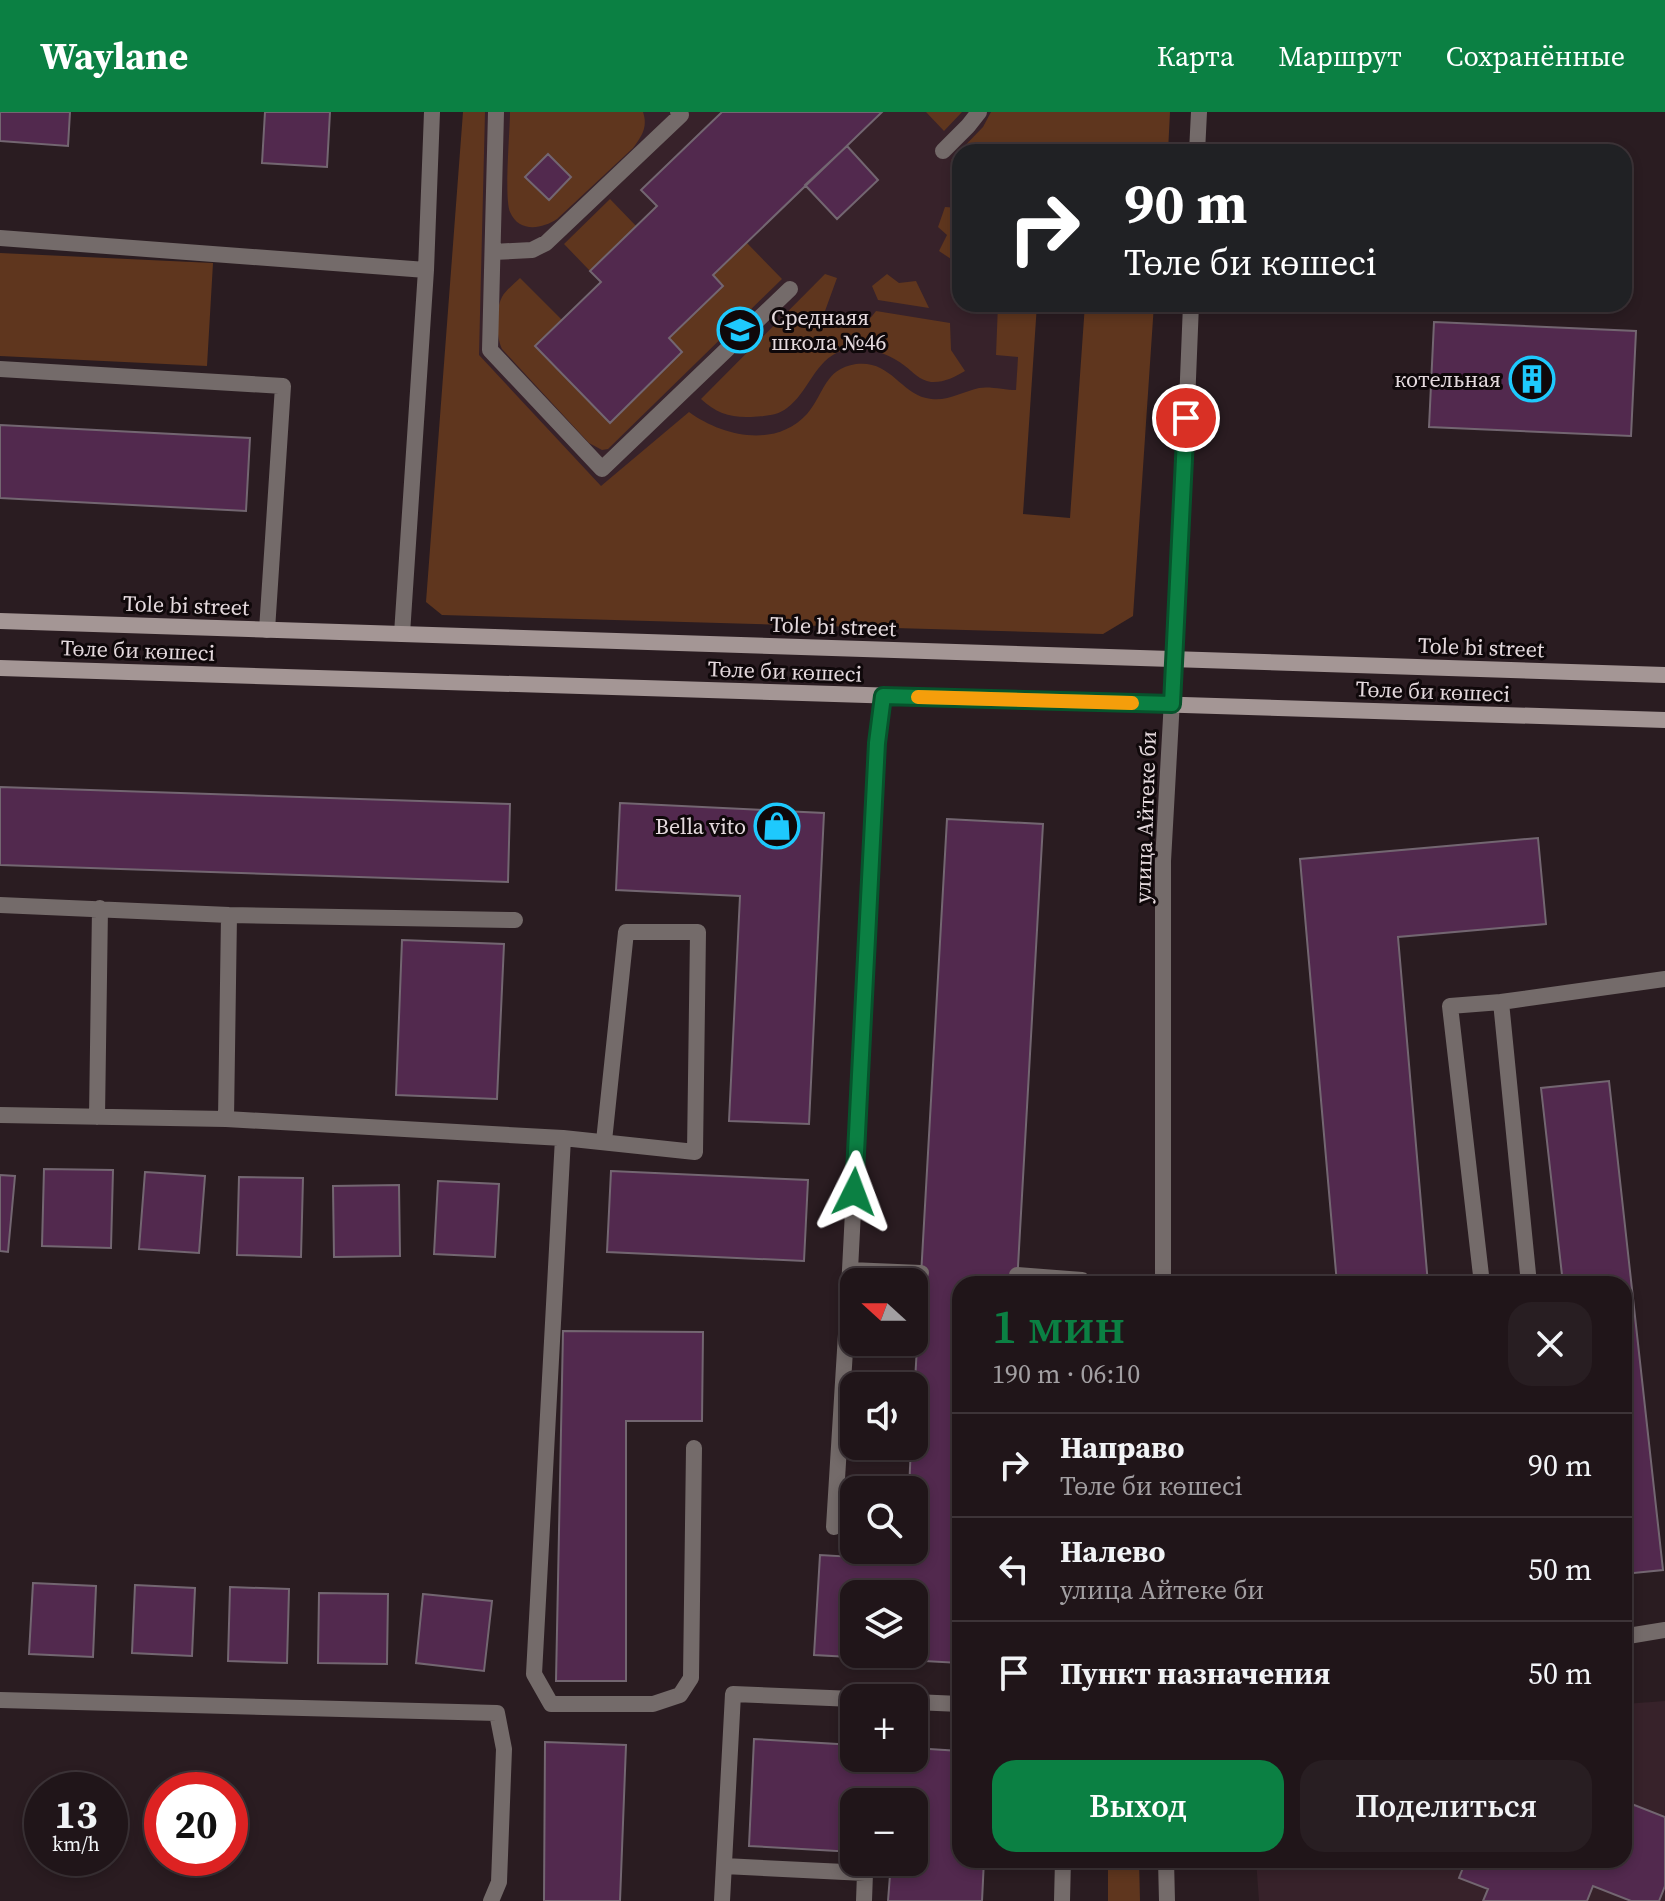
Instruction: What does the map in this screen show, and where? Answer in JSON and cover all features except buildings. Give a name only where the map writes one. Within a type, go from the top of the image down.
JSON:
[{"type":"main road","name":"Tole bi street","points":[[0,621],[1665,675]]},
{"type":"main road","name":"Төле би көшесі","points":[[0,668],[1665,720]]},
{"type":"street","points":[[402,634],[426,270],[432,112]]},
{"type":"street","points":[[496,112],[490,350],[602,469],[790,289]]},
{"type":"street","points":[[493,252],[532,250],[546,243],[681,115],[678,112]]},
{"type":"street","points":[[943,151],[979,112]]},
{"type":"street","points":[[1197,144],[1199,112]]},
{"type":"street","points":[[0,238],[426,270]]},
{"type":"street","name":"улица Айтеке би","points":[[1163,1276],[1163,861],[1191,312]]},
{"type":"street","points":[[0,369],[283,386],[267,630]]},
{"type":"street","points":[[850,1268],[877,743],[883,696]]},
{"type":"street","points":[[0,905],[229,915],[515,920]]},
{"type":"street","points":[[97,1117],[100,908]]},
{"type":"street","points":[[226,1119],[229,915]]},
{"type":"street","points":[[0,1115],[226,1119],[563,1138],[695,1152],[698,932],[626,932],[604,1141]]},
{"type":"street","points":[[1481,1276],[1450,1006],[1665,979]]},
{"type":"street","points":[[1501,1002],[1528,1276]]},
{"type":"street","points":[[563,1138],[534,1674],[551,1704],[653,1704],[680,1695],[691,1678],[694,1448]]},
{"type":"street","points":[[1017,1275],[1030,1276]]},
{"type":"street","points":[[834,1527],[845,1356]]},
{"type":"street","points":[[1632,1635],[1665,1630]]},
{"type":"street","points":[[722,1901],[733,1694],[840,1698]]},
{"type":"street","points":[[0,1700],[497,1713],[504,1749],[499,1882],[491,1901]]},
{"type":"street","points":[[928,1703],[952,1704]]},
{"type":"street","points":[[724,1866],[865,1873],[864,1901]]},
{"type":"street","points":[[1062,1901],[1063,1868]]},
{"type":"street","points":[[1166,1868],[1167,1901]]},
{"type":"shaded area","points":[[463,112],[485,112],[479,355],[601,486],[689,412],[732,432],[764,435],[780,432],[807,414],[831,376],[856,364],[868,364],[886,371],[908,389],[926,398],[947,398],[983,388],[1016,390],[1018,357],[996,355],[998,312],[1036,312],[1023,514],[1070,518],[1084,312],[1153,312],[1133,616],[1103,634],[442,615],[426,602]]},
{"type":"shaded area","name":"Среднаяя школа №46","points":[[466,112],[1030,112],[974,144],[952,144],[952,312],[1021,312],[1010,522],[455,505]]},
{"type":"shaded area","points":[[510,112],[643,112],[644,127],[633,148],[557,219],[531,227],[514,219],[508,204]]},
{"type":"shaded area","points":[[926,112],[962,112],[944,131]]},
{"type":"shaded area","points":[[991,112],[1170,112],[1168,144],[967,144],[983,127]]},
{"type":"shaded area","points":[[610,199],[637,227],[590,271],[564,244]]},
{"type":"shaded area","points":[[945,207],[952,207],[952,260],[939,251],[947,235],[938,227]]},
{"type":"shaded area","points":[[746,242],[782,279],[608,449],[602,450],[589,443],[502,349],[498,337],[498,309],[502,297],[520,278],[562,320],[535,346],[610,423],[682,352],[669,338],[713,275]]},
{"type":"shaded area","points":[[0,253],[213,263],[207,366],[0,356]]},
{"type":"shaded area","points":[[825,274],[837,278],[825,311],[838,322],[857,327],[876,311],[950,323],[951,350],[965,371],[944,381],[931,382],[883,354],[866,349],[849,349],[832,355],[794,402],[779,413],[737,417],[712,408],[701,399]]},
{"type":"shaded area","points":[[887,274],[899,283],[916,281],[929,308],[878,300],[872,286]]},
{"type":"shaded area","points":[[1665,1701],[1665,1901],[1259,1901],[1257,1868],[1632,1868],[1632,1703]]},
{"type":"shaded area","points":[[1108,1868],[1139,1868],[1140,1901],[1108,1901]]},
{"type":"slow traffic","points":[[918,697],[1132,703]]},
{"type":"place","name":"Среднаяя школа №46","points":[[740,330]]},
{"type":"place","name":"котельная","points":[[1532,379]]},
{"type":"place","name":"Bella vito","points":[[777,826]]},
{"type":"route","points":[[854,1192],[877,743],[883,696],[1172,704],[1186,418]]}]
